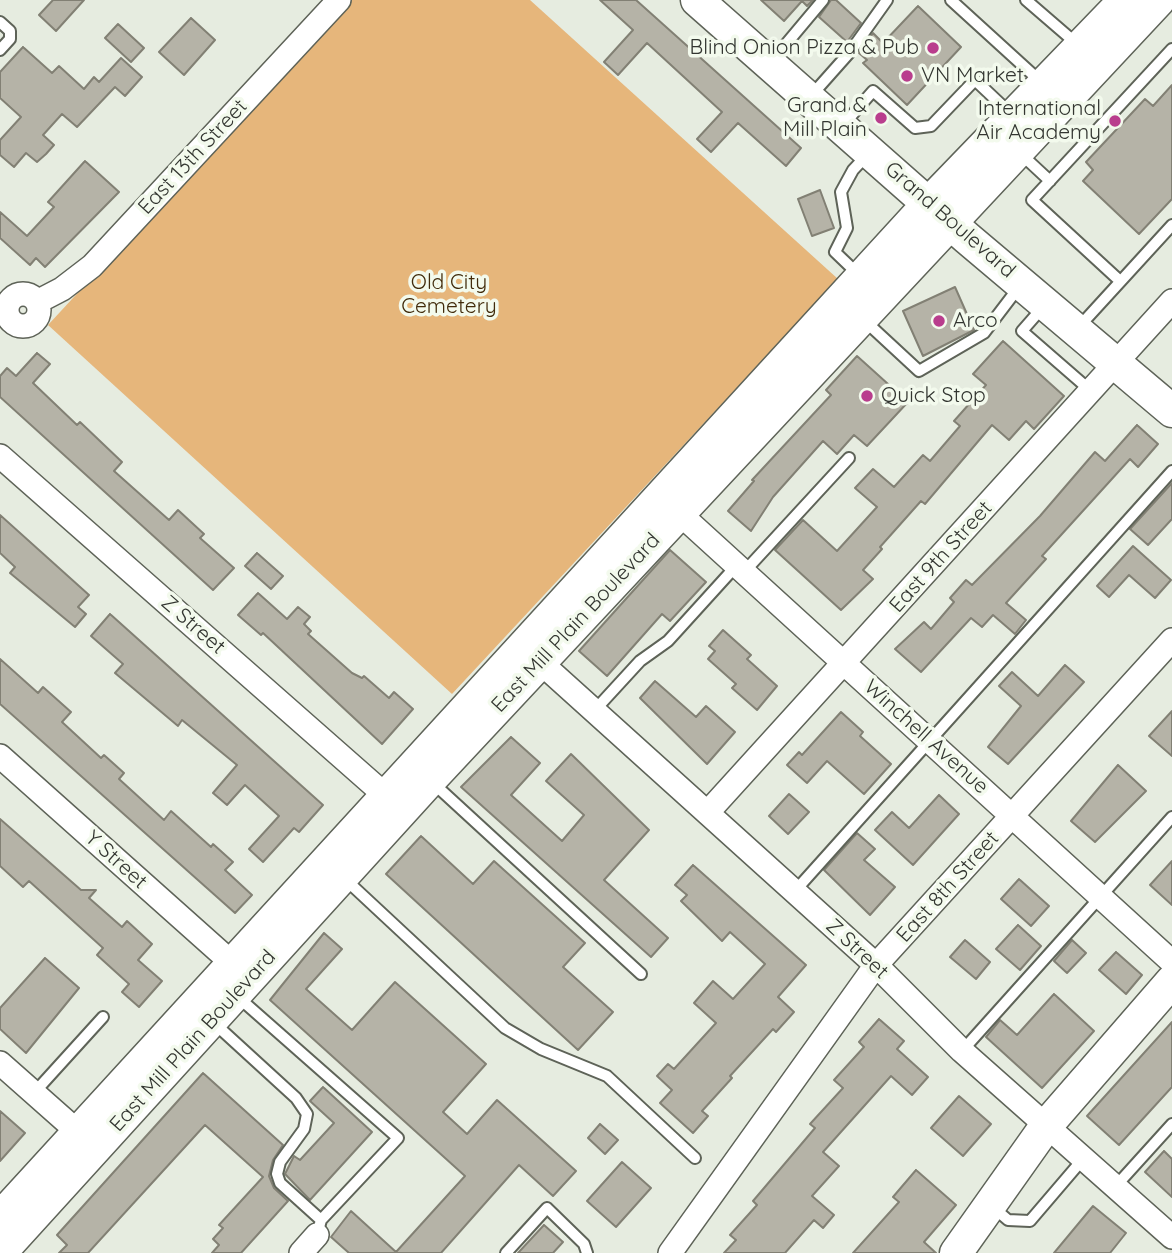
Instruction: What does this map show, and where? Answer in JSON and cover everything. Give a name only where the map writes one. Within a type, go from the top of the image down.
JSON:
[{"type":"main road","name":"Grand Boulevard","points":[[697,0],[1172,411]]},
{"type":"main road","name":"East Mill Plain Boulevard","points":[[0,1253],[430,780],[860,316],[1013,116],[1125,0]]},
{"type":"main road","name":"East Mill Plain Boulevard","points":[[0,1218],[862,277],[939,212],[1018,151],[1159,0]]},
{"type":"main road","points":[[956,1253],[1046,1126],[1172,981]]},
{"type":"street","name":"East 13th Street","points":[[6,310],[25,294],[37,303],[62,289],[92,266],[339,0]]},
{"type":"street","name":"East 9th Street","points":[[708,812],[1172,301]]},
{"type":"street","name":"Z Street","points":[[0,456],[385,795]]},
{"type":"street","name":"Winchell Avenue","points":[[679,513],[1172,962]]},
{"type":"street","name":"East 8th Street","points":[[670,1253],[876,965],[1172,640]]},
{"type":"street","name":"Z Street","points":[[540,662],[876,965],[962,1051],[1172,1237]]},
{"type":"street","name":"Y Street","points":[[0,757],[232,963]]},
{"type":"street","points":[[0,1063],[78,1132]]},
{"type":"street","points":[[301,1253],[319,1228]]},
{"type":"lane","points":[[769,64],[823,0]]},
{"type":"lane","points":[[809,98],[850,52],[887,0]]},
{"type":"lane","points":[[951,0],[1043,84]]},
{"type":"lane","points":[[1026,0],[1080,47]]},
{"type":"lane","points":[[0,22],[10,31],[10,39],[0,50]]},
{"type":"lane","points":[[1120,281],[1031,201],[1172,50]]},
{"type":"lane","points":[[842,126],[873,92],[915,128],[931,126],[975,80],[1013,116]]},
{"type":"lane","points":[[862,277],[835,253],[847,228],[841,192],[853,170],[870,151]]},
{"type":"lane","points":[[1018,151],[1050,181]]},
{"type":"lane","points":[[1077,328],[1172,225]]},
{"type":"lane","points":[[860,316],[919,371],[984,333],[1023,282]]},
{"type":"lane","points":[[1047,303],[1022,331],[1091,391]]},
{"type":"lane","points":[[595,710],[640,661],[668,641],[849,458]]},
{"type":"lane","points":[[794,891],[1172,471]]},
{"type":"lane","points":[[430,780],[641,974]]},
{"type":"lane","points":[[962,1051],[1172,817]]},
{"type":"lane","points":[[343,877],[505,1028],[541,1049],[607,1076],[695,1158]]},
{"type":"lane","points":[[212,1021],[296,1098],[307,1114],[304,1129],[280,1162],[277,1174],[280,1183],[319,1228],[398,1138],[236,995]]},
{"type":"lane","points":[[34,1093],[103,1017]]},
{"type":"lane","points":[[1115,1187],[1172,1124]]},
{"type":"lane","points":[[990,1205],[1008,1220],[1030,1221],[1083,1159]]},
{"type":"lane","points":[[506,1253],[547,1208],[584,1244],[587,1253]]},
{"type":"green space","name":"Old City Cemetery","points":[[349,0],[530,0],[838,279],[452,694],[48,325]]},
{"type":"building","points":[[53,0],[84,0],[56,31],[39,15]]},
{"type":"building","points":[[600,0],[636,0],[801,148],[786,166],[738,123],[711,152],[697,139],[722,112],[647,43],[618,75],[604,62],[633,30]]},
{"type":"building","points":[[761,0],[813,0],[807,6],[802,1],[784,21]]},
{"type":"building","points":[[831,0],[836,0],[861,23],[847,42],[819,17]]},
{"type":"building","points":[[918,6],[961,47],[907,105],[863,63],[867,60],[859,53],[873,33],[883,43]]},
{"type":"building","points":[[191,18],[215,40],[184,75],[159,52]]},
{"type":"building","points":[[118,24],[144,48],[131,62],[105,38]]},
{"type":"building","points":[[23,47],[52,73],[59,66],[84,89],[94,77],[99,82],[121,58],[142,77],[125,96],[115,87],[77,127],[62,114],[43,135],[54,145],[46,154],[37,162],[26,153],[14,167],[0,155],[0,140],[21,117],[0,98],[0,72]]},
{"type":"building","points":[[1172,85],[1172,199],[1139,234],[1083,181],[1093,170],[1086,162],[1145,99],[1153,106]]},
{"type":"building","points":[[85,161],[119,192],[45,267],[36,258],[30,265],[0,238],[0,212],[27,236],[54,207],[48,202]]},
{"type":"building","points":[[820,190],[834,228],[812,236],[798,199]]},
{"type":"building","name":"Arco","points":[[955,287],[974,330],[923,356],[903,311]]},
{"type":"building","points":[[1003,341],[1064,396],[1034,429],[1026,421],[1009,440],[992,425],[925,504],[921,501],[880,547],[882,549],[863,570],[873,579],[841,610],[775,550],[803,520],[837,551],[877,507],[855,488],[873,469],[894,487],[923,455],[930,461],[960,426],[954,421],[986,385],[973,374]]},
{"type":"building","points":[[37,353],[50,364],[33,383],[77,425],[80,422],[122,462],[114,471],[169,520],[178,510],[204,534],[200,538],[234,568],[213,590],[0,397],[0,376],[7,368],[16,376]]},
{"type":"building","points":[[857,356],[908,402],[867,446],[854,435],[837,454],[823,441],[773,497],[751,531],[728,511],[754,481],[752,480],[831,395],[826,390]]},
{"type":"building","points":[[1137,425],[1158,444],[1138,467],[1130,459],[1042,556],[1046,559],[1006,603],[1026,620],[1015,634],[993,615],[982,627],[971,618],[921,672],[895,649],[924,622],[931,629],[954,602],[950,598],[966,580],[972,585],[1040,516],[1095,452],[1105,461]]},
{"type":"building","points":[[1172,483],[1172,519],[1148,545],[1130,529]]},
{"type":"building","points":[[0,515],[89,595],[78,607],[86,614],[75,627],[10,573],[15,567],[0,553]]},
{"type":"building","points":[[1133,546],[1171,580],[1155,598],[1129,575],[1109,597],[1097,586]]},
{"type":"building","points":[[670,550],[706,582],[670,621],[662,614],[607,676],[579,651]]},
{"type":"building","points":[[257,553],[283,576],[271,589],[245,566]]},
{"type":"building","points":[[258,593],[287,619],[298,607],[310,617],[304,624],[311,631],[308,634],[352,673],[362,678],[364,676],[389,698],[394,692],[413,709],[382,744],[263,633],[261,635],[238,615]]},
{"type":"building","points":[[110,614],[323,805],[299,832],[294,828],[263,862],[249,849],[279,816],[245,785],[227,805],[213,793],[237,765],[182,720],[178,726],[115,673],[123,664],[91,636]]},
{"type":"building","points":[[723,630],[751,655],[747,659],[777,686],[757,710],[732,688],[736,684],[708,659],[715,651],[709,646]]},
{"type":"building","points":[[0,659],[38,693],[43,687],[71,712],[62,722],[101,758],[104,755],[124,773],[119,779],[164,820],[171,811],[211,847],[213,844],[233,862],[225,870],[252,895],[235,913],[0,704]]},
{"type":"building","points":[[1065,665],[1084,682],[1008,764],[988,747],[1021,706],[999,686],[1012,672],[1038,696]]},
{"type":"building","points":[[655,681],[696,717],[706,706],[735,732],[707,764],[640,698]]},
{"type":"building","points":[[1172,711],[1172,756],[1149,736]]},
{"type":"building","points":[[841,712],[863,732],[860,736],[891,764],[864,794],[827,761],[807,783],[787,765],[799,752],[802,755]]},
{"type":"building","points":[[511,737],[540,763],[511,795],[562,841],[584,815],[546,781],[571,754],[649,830],[604,880],[668,938],[651,957],[461,787]]},
{"type":"building","points":[[1118,765],[1146,791],[1095,842],[1071,821]]},
{"type":"building","points":[[789,794],[809,812],[788,834],[769,816]]},
{"type":"building","points":[[939,795],[959,814],[913,865],[875,830],[892,812],[909,828]]},
{"type":"building","points":[[0,819],[81,890],[96,890],[89,898],[122,927],[127,921],[152,944],[138,960],[162,981],[139,1007],[122,992],[129,984],[97,955],[103,948],[29,881],[23,887],[0,866]]},
{"type":"building","points":[[857,833],[875,849],[864,860],[895,887],[870,915],[824,870]]},
{"type":"building","points":[[421,836],[473,884],[494,861],[585,943],[563,967],[613,1012],[578,1050],[386,874]]},
{"type":"building","points":[[1172,861],[1172,905],[1150,885]]},
{"type":"building","points":[[693,865],[806,965],[778,997],[794,1012],[776,1032],[773,1029],[730,1076],[732,1078],[702,1111],[708,1116],[693,1133],[660,1103],[672,1090],[657,1076],[668,1064],[674,1069],[716,1023],[694,1003],[713,981],[733,999],[765,964],[730,932],[722,941],[681,901],[687,895],[675,885]]},
{"type":"building","points":[[1019,879],[1049,906],[1031,926],[1001,899]]},
{"type":"building","points":[[1018,925],[1041,946],[1020,970],[996,949]]},
{"type":"building","points":[[324,933],[342,949],[306,989],[352,1030],[395,982],[486,1064],[443,1112],[467,1134],[497,1100],[576,1171],[553,1196],[519,1165],[441,1253],[349,1253],[331,1237],[351,1211],[396,1252],[465,1176],[270,1000]]},
{"type":"building","points":[[965,940],[990,962],[976,979],[950,957]]},
{"type":"building","points":[[1072,940],[1086,953],[1067,973],[1054,961]]},
{"type":"building","points":[[1116,952],[1142,975],[1126,994],[1099,970]]},
{"type":"building","points":[[45,958],[79,988],[26,1053],[0,1029],[0,1008]]},
{"type":"building","points":[[1054,994],[1094,1031],[1042,1088],[986,1037],[1000,1020],[1017,1035]]},
{"type":"building","points":[[879,1019],[904,1041],[897,1049],[928,1077],[912,1095],[891,1076],[823,1152],[839,1166],[812,1196],[834,1215],[823,1228],[814,1220],[785,1253],[724,1253],[736,1240],[730,1235],[757,1205],[753,1201],[815,1128],[810,1124],[843,1088],[834,1080],[864,1047],[859,1042]]},
{"type":"building","points":[[1172,1022],[1172,1087],[1119,1145],[1087,1116]]},
{"type":"building","points":[[203,1073],[283,1145],[273,1160],[269,1176],[274,1188],[288,1201],[241,1253],[212,1253],[219,1245],[213,1239],[223,1228],[219,1225],[263,1177],[205,1125],[88,1253],[59,1253],[67,1245],[57,1235]]},
{"type":"building","points":[[323,1087],[372,1132],[310,1200],[285,1174],[294,1156],[300,1160],[334,1123],[310,1101]]},
{"type":"building","points":[[959,1096],[991,1124],[963,1156],[931,1128]]},
{"type":"building","points":[[0,1111],[25,1133],[0,1161]]},
{"type":"building","points":[[600,1124],[618,1140],[605,1154],[588,1138]]},
{"type":"building","points":[[1164,1151],[1172,1159],[1172,1197],[1145,1172]]},
{"type":"building","points":[[622,1162],[651,1188],[616,1227],[587,1201]]},
{"type":"building","points":[[916,1170],[956,1205],[924,1242],[936,1253],[853,1253],[899,1202],[893,1197]]},
{"type":"building","points":[[1093,1206],[1126,1233],[1110,1253],[1054,1253]]},
{"type":"building","points":[[544,1225],[563,1242],[553,1253],[518,1253]]},
{"type":"place","name":"Blind Onion Pizza & Pub","points":[[933,48]]},
{"type":"place","name":"VN Market","points":[[907,76]]},
{"type":"place","name":"Grand & Mill Plain","points":[[881,118]]},
{"type":"place","name":"International Air Academy","points":[[1115,121]]},
{"type":"place","name":"Arco","points":[[939,321]]},
{"type":"place","name":"Quick Stop","points":[[867,396]]}]
